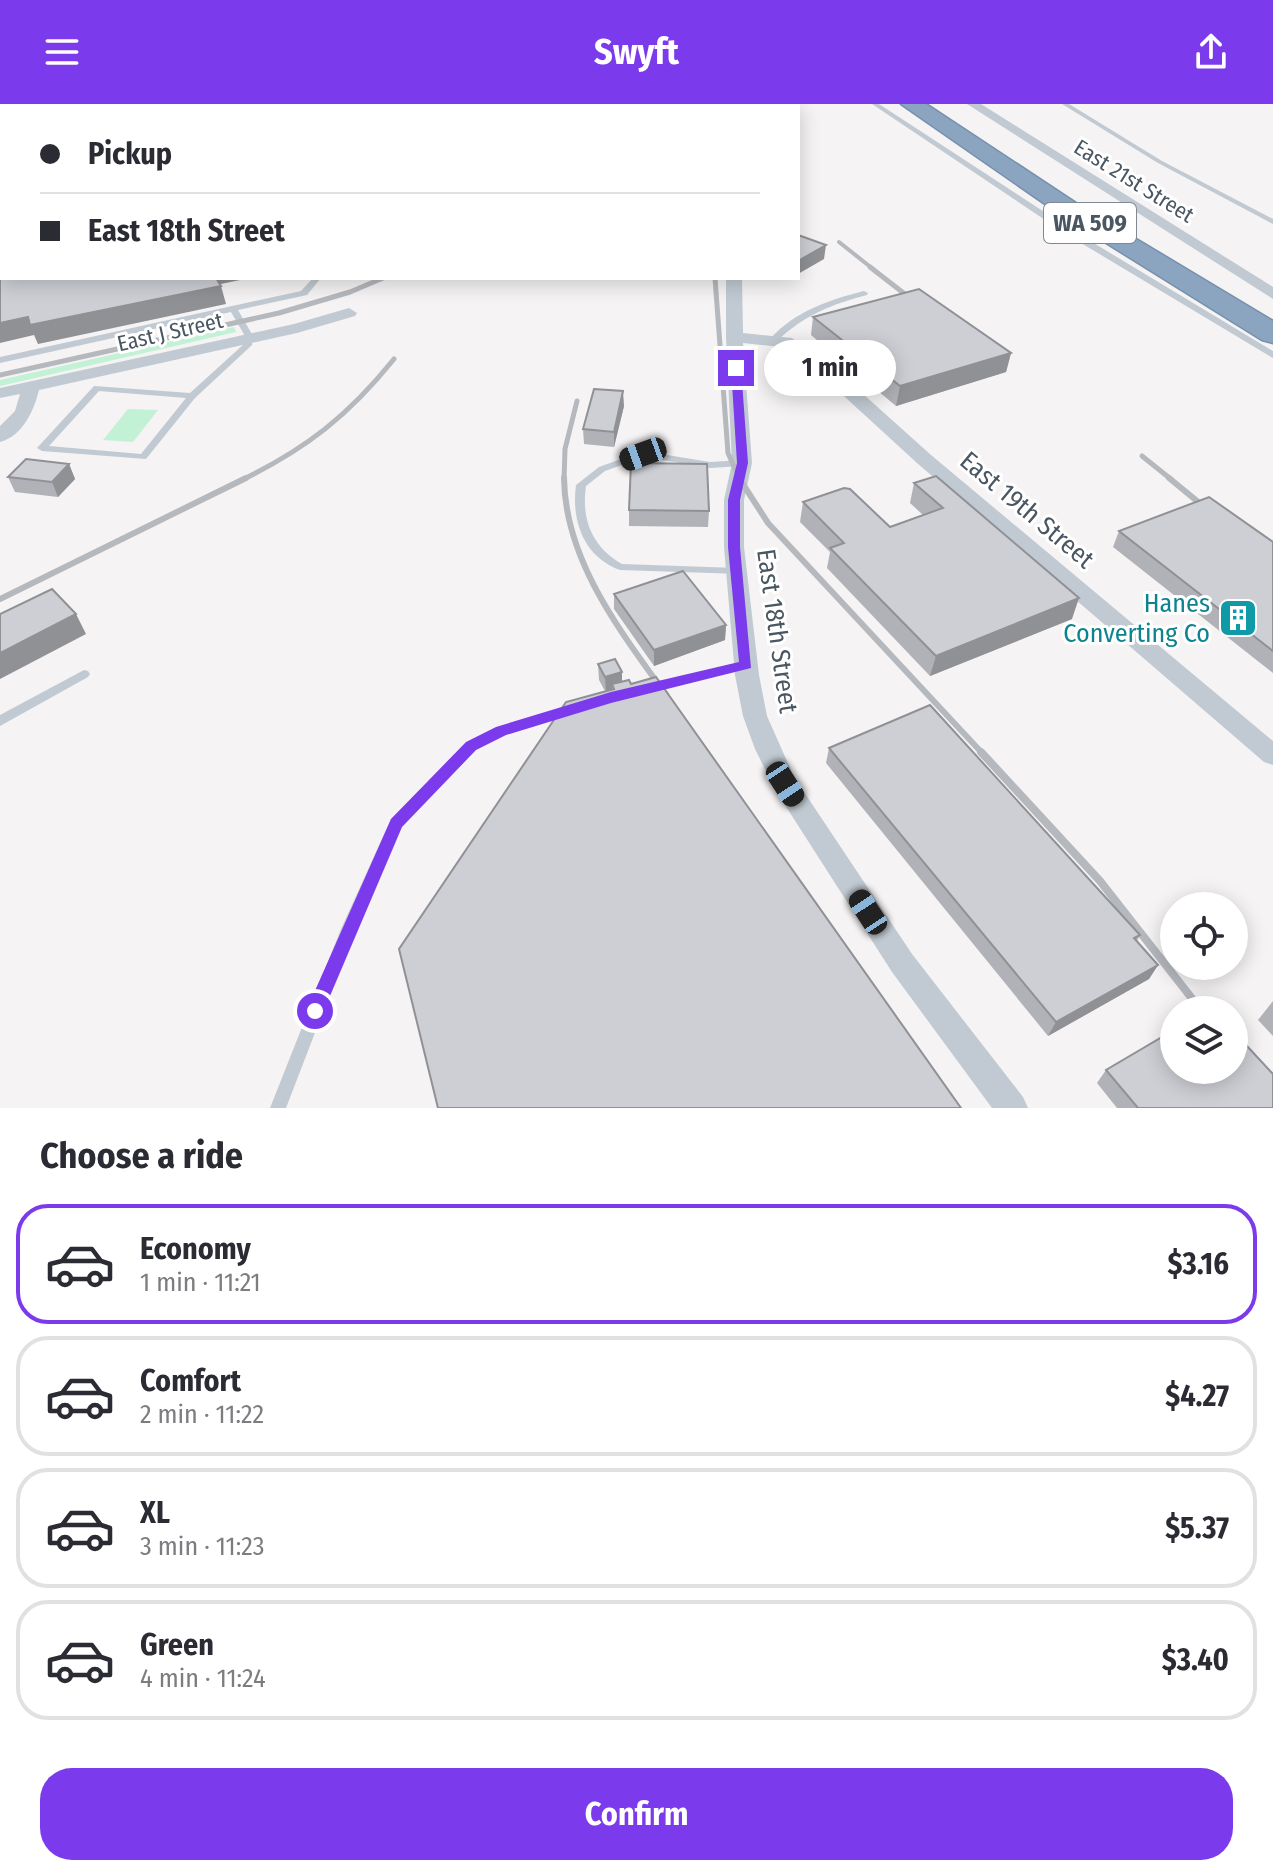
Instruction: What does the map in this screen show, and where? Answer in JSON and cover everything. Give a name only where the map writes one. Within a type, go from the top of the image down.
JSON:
[{"type":"highway","points":[[897,104],[974,155],[1067,208]]},
{"type":"highway","name":"WA 509","points":[[912,104],[1067,208],[1273,334]]},
{"type":"highway","name":"WA 509","points":[[928,104],[1106,219],[1273,319]]},
{"type":"street","name":"East 21st Street","points":[[973,104],[1273,294]]},
{"type":"street","name":"East 18th Street","points":[[734,280],[734,337],[742,463],[734,500],[737,572],[746,665],[755,716],[785,784],[902,963],[1012,1108]]},
{"type":"street","name":"East J Street","points":[[0,393],[31,385],[95,380],[249,336],[297,328],[349,313]]},
{"type":"street","name":"East 19th Street","points":[[734,337],[774,339],[799,350],[827,371],[936,469],[1273,755]]},
{"type":"street","points":[[0,436],[24,413],[31,385]]},
{"type":"lane","points":[[875,104],[1069,232],[1273,355]]},
{"type":"lane","points":[[1065,104],[1160,162],[1273,222]]},
{"type":"lane","points":[[0,360],[304,293],[315,280]]},
{"type":"lane","points":[[774,339],[792,320],[828,302],[864,293]]},
{"type":"lane","points":[[192,396],[95,380],[42,448],[143,457],[192,396],[248,345],[249,336],[233,309]]},
{"type":"lane","points":[[737,572],[620,567],[603,560],[586,534],[576,508],[581,485],[602,469],[643,454],[710,465],[742,463]]},
{"type":"lane","points":[[641,690],[746,665]]},
{"type":"lane","points":[[0,721],[84,674]]},
{"type":"lane","points":[[278,1108],[348,929],[396,823],[471,746],[501,731],[583,706]]},
{"type":"green space","points":[[234,327],[236,332],[0,386],[0,380]]},
{"type":"green space","points":[[128,409],[158,410],[133,442],[103,440]]},
{"type":"building","points":[[800,236],[826,245],[800,260]]},
{"type":"building","points":[[0,280],[217,280],[221,286],[30,325],[28,317],[0,323]]},
{"type":"building","points":[[919,289],[1011,353],[900,386],[813,317]]},
{"type":"building","points":[[594,389],[623,391],[614,432],[583,429]]},
{"type":"building","points":[[26,459],[69,464],[52,482],[8,477]]},
{"type":"building","points":[[631,463],[707,464],[709,511],[629,510]]},
{"type":"building","points":[[936,476],[1079,598],[936,656],[830,548],[844,543],[803,502],[844,488],[850,489],[890,527],[943,508],[914,483]]},
{"type":"building","name":"Hanes Converting Co","points":[[1209,497],[1273,542],[1273,651],[1119,531]]},
{"type":"building","points":[[683,571],[726,625],[654,650],[614,594]]},
{"type":"building","points":[[52,589],[76,614],[0,653],[0,614]]},
{"type":"building","points":[[615,659],[622,672],[605,677],[598,664]]},
{"type":"building","points":[[656,677],[961,1108],[438,1108],[399,949],[566,702],[614,689],[612,684],[629,680],[631,684]]},
{"type":"building","points":[[930,705],[1140,935],[1134,938],[1158,965],[1056,1022],[829,748]]},
{"type":"building","points":[[1160,1038],[1160,1084],[1248,1084],[1248,1047],[1273,1074],[1273,1108],[1138,1108],[1106,1070]]},
{"type":"railway","points":[[839,242],[873,269]]},
{"type":"railway","points":[[870,267],[919,305]]},
{"type":"railway","points":[[0,375],[279,313],[350,292],[378,280]]},
{"type":"railway","points":[[715,280],[728,453],[739,479]]},
{"type":"railway","points":[[243,480],[287,456],[325,429],[360,397],[394,359]]},
{"type":"railway","points":[[564,478],[565,449],[577,401]]},
{"type":"railway","points":[[1142,456],[1172,480]]},
{"type":"railway","points":[[564,478],[567,509],[585,567],[614,621],[667,696]]},
{"type":"railway","points":[[1169,478],[1214,515]]},
{"type":"railway","points":[[739,479],[768,523],[983,754]]},
{"type":"railway","points":[[0,599],[243,480]]},
{"type":"railway","points":[[981,752],[1100,881],[1190,996]]},
{"type":"place","name":"Hanes Converting Co","points":[[1238,618]]},
{"type":"route","points":[[315,1011],[396,823],[471,746],[501,731],[611,698],[746,665],[734,547],[734,500],[742,463],[736,368]]}]
